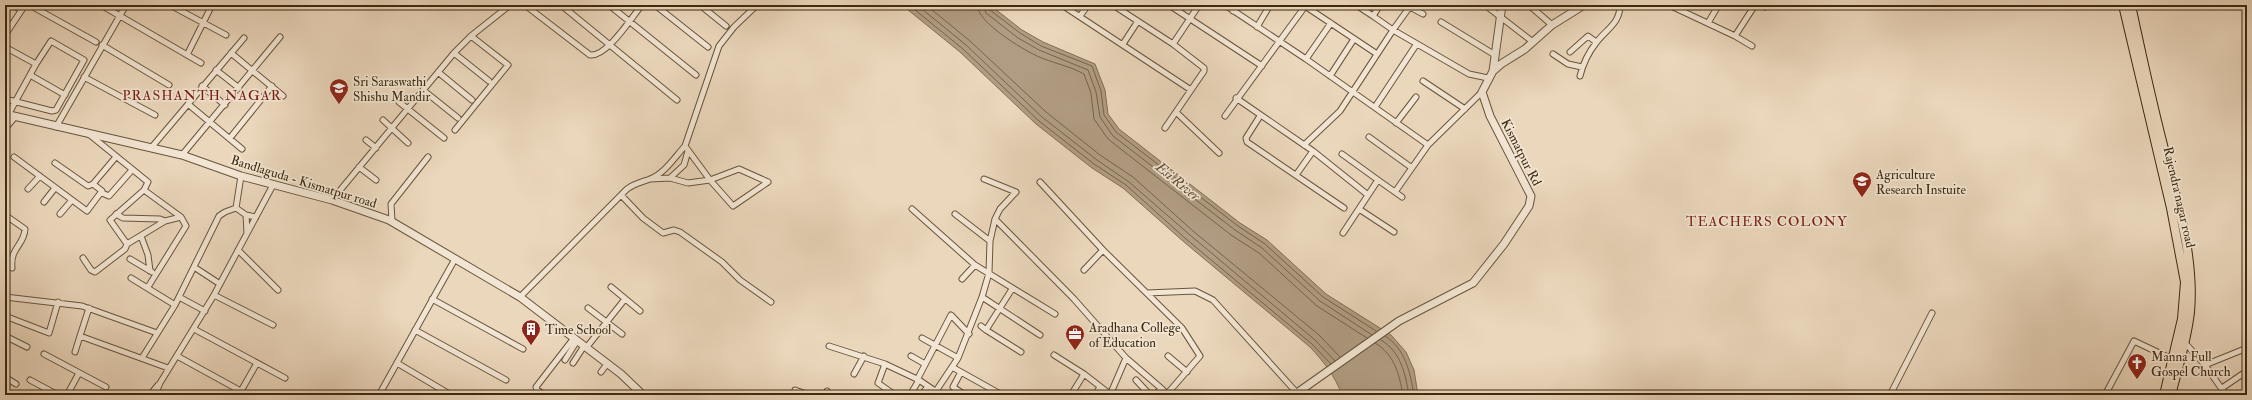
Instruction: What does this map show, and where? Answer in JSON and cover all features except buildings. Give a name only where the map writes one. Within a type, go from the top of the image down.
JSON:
[{"type":"main road","name":"Rajendra nagar road","points":[[2123,5],[2182,259],[2185,282],[2182,319],[2164,395]]},
{"type":"main road","name":"Rajendra nagar road","points":[[2131,5],[2188,256],[2190,273],[2190,312],[2185,343],[2171,395]]},
{"type":"street","points":[[13,5],[21,10]]},
{"type":"street","points":[[5,35],[25,5]]},
{"type":"street","points":[[38,5],[35,8],[96,42]]},
{"type":"street","points":[[101,5],[201,63]]},
{"type":"street","points":[[56,127],[126,5]]},
{"type":"street","points":[[170,5],[226,35]]},
{"type":"street","points":[[187,55],[212,5]]},
{"type":"street","points":[[332,200],[454,53],[471,36],[510,5]]},
{"type":"street","points":[[525,5],[590,55],[598,54],[610,45],[642,5]]},
{"type":"street","points":[[561,5],[677,100]]},
{"type":"street","points":[[609,5],[696,75]]},
{"type":"street","points":[[655,5],[708,47]]},
{"type":"street","points":[[700,5],[726,26]]},
{"type":"street","points":[[670,178],[684,165],[686,149],[719,46],[734,27],[757,5]]},
{"type":"street","points":[[1062,5],[1191,90]]},
{"type":"street","points":[[1080,16],[1088,5]]},
{"type":"street","points":[[1169,5],[1262,66]]},
{"type":"street","points":[[1173,44],[1199,5]]},
{"type":"street","points":[[1225,5],[1353,91],[1428,146]]},
{"type":"street","points":[[1233,11],[1237,5]]},
{"type":"street","points":[[1256,27],[1270,5]]},
{"type":"street","points":[[1225,116],[1236,98],[1280,42],[1305,5],[1377,54]]},
{"type":"street","points":[[1356,5],[1416,45],[1469,74],[1488,78]]},
{"type":"street","points":[[1373,16],[1380,5]]},
{"type":"street","points":[[1485,5],[1533,42]]},
{"type":"street","points":[[1493,71],[1499,15],[1502,5]]},
{"type":"street","points":[[1529,5],[1552,25]]},
{"type":"street","points":[[1395,192],[1428,146],[1482,92],[1493,71],[1533,42],[1574,7],[1584,5]]},
{"type":"street","points":[[1580,76],[1582,66],[1596,42],[1618,19],[1620,5]]},
{"type":"street","points":[[1669,5],[1735,36],[1752,46]]},
{"type":"street","points":[[1708,23],[1718,5]]},
{"type":"street","points":[[1735,36],[1755,5]]},
{"type":"street","points":[[1117,6],[1173,44],[1204,68],[1165,128]]},
{"type":"street","points":[[1304,145],[1340,111],[1392,30],[1410,6],[1423,14]]},
{"type":"street","points":[[1123,44],[1138,21]]},
{"type":"street","points":[[1441,22],[1495,55]]},
{"type":"street","points":[[1306,59],[1331,23]]},
{"type":"street","points":[[455,130],[508,65],[471,36]]},
{"type":"street","points":[[1570,52],[1588,36],[1596,42]]},
{"type":"street","points":[[182,155],[255,70],[280,37]]},
{"type":"street","points":[[151,148],[244,38]]},
{"type":"street","points":[[1330,76],[1354,39]]},
{"type":"street","points":[[5,99],[15,102],[52,111],[56,110],[84,62],[84,58],[51,41],[36,64],[15,102],[5,129]]},
{"type":"street","points":[[102,45],[169,85]]},
{"type":"street","points":[[1375,108],[1416,45]]},
{"type":"street","points":[[5,47],[36,64]]},
{"type":"street","points":[[231,53],[255,70],[284,96]]},
{"type":"street","points":[[454,53],[490,81]]},
{"type":"street","points":[[1553,54],[1568,64],[1582,66]]},
{"type":"street","points":[[216,70],[240,88]]},
{"type":"street","points":[[438,72],[472,100]]},
{"type":"street","points":[[30,75],[65,95]]},
{"type":"street","points":[[84,77],[154,115]]},
{"type":"street","points":[[1423,81],[1465,109]]},
{"type":"street","points":[[202,86],[225,106]]},
{"type":"street","points":[[230,138],[272,86]]},
{"type":"street","points":[[422,90],[458,118]]},
{"type":"street","name":"Kismatpur Rd","points":[[1295,394],[1399,321],[1473,283],[1504,244],[1529,206],[1531,196],[1529,190],[1490,116],[1482,92]]},
{"type":"street","points":[[1396,123],[1416,96]]},
{"type":"street","points":[[1236,98],[1260,116],[1313,151],[1368,195]]},
{"type":"street","points":[[399,102],[444,138]]},
{"type":"street","points":[[188,104],[242,149]]},
{"type":"street","points":[[1176,112],[1219,154]]},
{"type":"street","name":"Bandlaguda - Kismatpur road","points":[[9,115],[90,135],[182,155],[241,176],[332,200],[392,221],[520,297],[607,364],[643,395]]},
{"type":"street","points":[[1260,116],[1246,140],[1344,208]]},
{"type":"street","points":[[383,120],[408,143]]},
{"type":"street","points":[[90,135],[116,158],[148,182],[144,190],[110,221],[127,244]]},
{"type":"street","points":[[1369,137],[1412,168]]},
{"type":"street","points":[[366,140],[376,148]]},
{"type":"street","points":[[650,179],[660,173],[686,149]]},
{"type":"street","points":[[520,297],[634,183],[650,179],[670,178],[688,183],[710,180],[739,169],[768,182],[733,206],[710,180],[686,149]]},
{"type":"street","points":[[1296,175],[1313,151]]},
{"type":"street","points":[[1342,154],[1402,197]]},
{"type":"street","points":[[14,157],[87,212],[102,193]]},
{"type":"street","points":[[392,221],[391,204],[428,157]]},
{"type":"street","points":[[55,163],[88,186],[93,184],[116,158]]},
{"type":"street","points":[[359,167],[376,180]]},
{"type":"street","points":[[93,184],[102,190],[102,193],[109,196],[132,170]]},
{"type":"street","points":[[28,189],[40,176]]},
{"type":"street","points":[[236,208],[241,176]]},
{"type":"street","points":[[936,391],[958,358],[969,334],[982,297],[989,274],[990,241],[995,219],[1000,209],[1016,192],[984,178]]},
{"type":"street","points":[[1343,233],[1378,180]]},
{"type":"street","points":[[995,219],[1074,299],[1126,358],[1168,394],[1200,356],[1182,328],[1103,250],[1040,182]]},
{"type":"street","points":[[155,395],[168,368],[177,356],[214,295],[273,185]]},
{"type":"street","points":[[44,202],[55,188]]},
{"type":"street","points":[[144,190],[181,217],[186,224],[186,228],[148,287]]},
{"type":"street","points":[[621,195],[643,218],[665,233],[674,230],[680,232],[722,262],[740,280],[771,302]]},
{"type":"street","points":[[60,214],[72,200]]},
{"type":"street","points":[[236,208],[246,215],[256,217]]},
{"type":"street","points":[[142,358],[175,305],[219,216],[236,208]]},
{"type":"street","points":[[1359,209],[1394,232]]},
{"type":"street","points":[[912,210],[989,274],[1055,314]]},
{"type":"street","points":[[116,214],[123,218],[160,219],[165,222]]},
{"type":"street","points":[[955,214],[990,241]]},
{"type":"street","points":[[5,215],[25,229],[25,235],[11,258],[12,268]]},
{"type":"street","points":[[246,215],[247,234]]},
{"type":"street","points":[[83,258],[91,270],[95,272],[125,249],[127,244],[165,222],[181,217]]},
{"type":"street","points":[[141,236],[148,255],[150,271]]},
{"type":"street","points":[[238,250],[278,290]]},
{"type":"street","points":[[1084,270],[1103,250]]},
{"type":"street","points":[[130,259],[156,274]]},
{"type":"street","points":[[381,394],[454,259]]},
{"type":"street","points":[[962,279],[976,264]]},
{"type":"street","points":[[194,267],[220,284]]},
{"type":"street","points":[[131,278],[148,287],[175,305]]},
{"type":"street","points":[[611,287],[640,311]]},
{"type":"street","points":[[986,330],[1012,289]]},
{"type":"street","points":[[1147,293],[1195,291],[1213,300],[1295,394]]},
{"type":"street","points":[[214,295],[273,325]]},
{"type":"street","points":[[5,297],[58,302],[89,308],[157,333]]},
{"type":"street","points":[[179,297],[205,311]]},
{"type":"street","points":[[982,297],[999,310],[1040,335]]},
{"type":"street","points":[[432,299],[523,349]]},
{"type":"street","points":[[573,363],[625,299]]},
{"type":"street","points":[[5,316],[49,333],[58,302]]},
{"type":"street","points":[[74,352],[89,308]]},
{"type":"street","points":[[588,308],[622,334]]},
{"type":"street","points":[[1890,395],[1932,313]]},
{"type":"street","points":[[910,395],[951,315],[969,334]]},
{"type":"street","points":[[981,326],[1021,352]]},
{"type":"street","points":[[194,329],[285,378]]},
{"type":"street","points":[[415,330],[506,380]]},
{"type":"street","points":[[5,336],[27,347]]},
{"type":"street","points":[[80,336],[168,368]]},
{"type":"street","points":[[922,338],[958,358]]},
{"type":"street","points":[[565,360],[575,339]]},
{"type":"street","points":[[545,395],[537,390],[536,387],[575,339]]},
{"type":"street","points":[[2104,395],[2134,341],[2172,359]]},
{"type":"street","points":[[2185,343],[2205,365],[2226,395]]},
{"type":"street","points":[[829,346],[885,364],[918,380],[941,395]]},
{"type":"street","points":[[2205,365],[2247,348]]},
{"type":"street","points":[[44,354],[106,387]]},
{"type":"street","points":[[177,356],[248,395]]},
{"type":"street","points":[[854,374],[864,356]]},
{"type":"street","points":[[911,356],[925,364]]},
{"type":"street","points":[[1054,356],[1084,374],[1110,395],[1126,358]]},
{"type":"street","points":[[1168,356],[1187,372]]},
{"type":"street","points":[[241,391],[257,363]]},
{"type":"street","points":[[397,364],[451,395]]},
{"type":"street","points":[[601,372],[607,364]]},
{"type":"street","points":[[885,364],[878,382],[895,395]]},
{"type":"street","points":[[952,367],[998,394]]},
{"type":"street","points":[[2222,388],[2247,371]]},
{"type":"street","points":[[961,372],[953,387],[965,395]]},
{"type":"street","points":[[67,395],[79,373]]},
{"type":"street","points":[[1071,395],[1084,374]]},
{"type":"street","points":[[5,377],[16,384]]},
{"type":"street","points":[[30,380],[58,395]]},
{"type":"street","points":[[1136,380],[1150,395]]},
{"type":"street","points":[[150,395],[159,385]]},
{"type":"street","points":[[922,395],[928,386]]},
{"type":"street","points":[[1095,395],[1100,386]]},
{"type":"street","points":[[1154,395],[1162,388]]},
{"type":"street","points":[[795,390],[809,395]]},
{"type":"street","points":[[2244,395],[2247,392]]},
{"type":"water","name":"Esi River","points":[[902,5],[990,5],[1022,30],[1043,42],[1095,64],[1105,90],[1108,114],[1119,129],[1240,223],[1267,240],[1326,294],[1391,335],[1406,352],[1414,370],[1418,395],[1342,395],[1329,370],[1310,347],[1184,242],[1123,188],[1092,168],[1036,124],[960,52]]},
{"type":"place","name":"Sri Saraswathi Shishu Mandir","points":[[339,105]]},
{"type":"place","name":"Agriculture Research Instuite","points":[[1862,198]]},
{"type":"place","name":"Time School","points":[[531,346]]},
{"type":"place","name":"Aradhana College of Education","points":[[1075,351]]},
{"type":"place","name":"Manna Full Gospel Church","points":[[2137,380]]},
{"type":"district","name":"PRASHANTH NAGAR","points":[[202,95]]},
{"type":"district","name":"TEACHERS COLONY","points":[[1767,221]]}]
